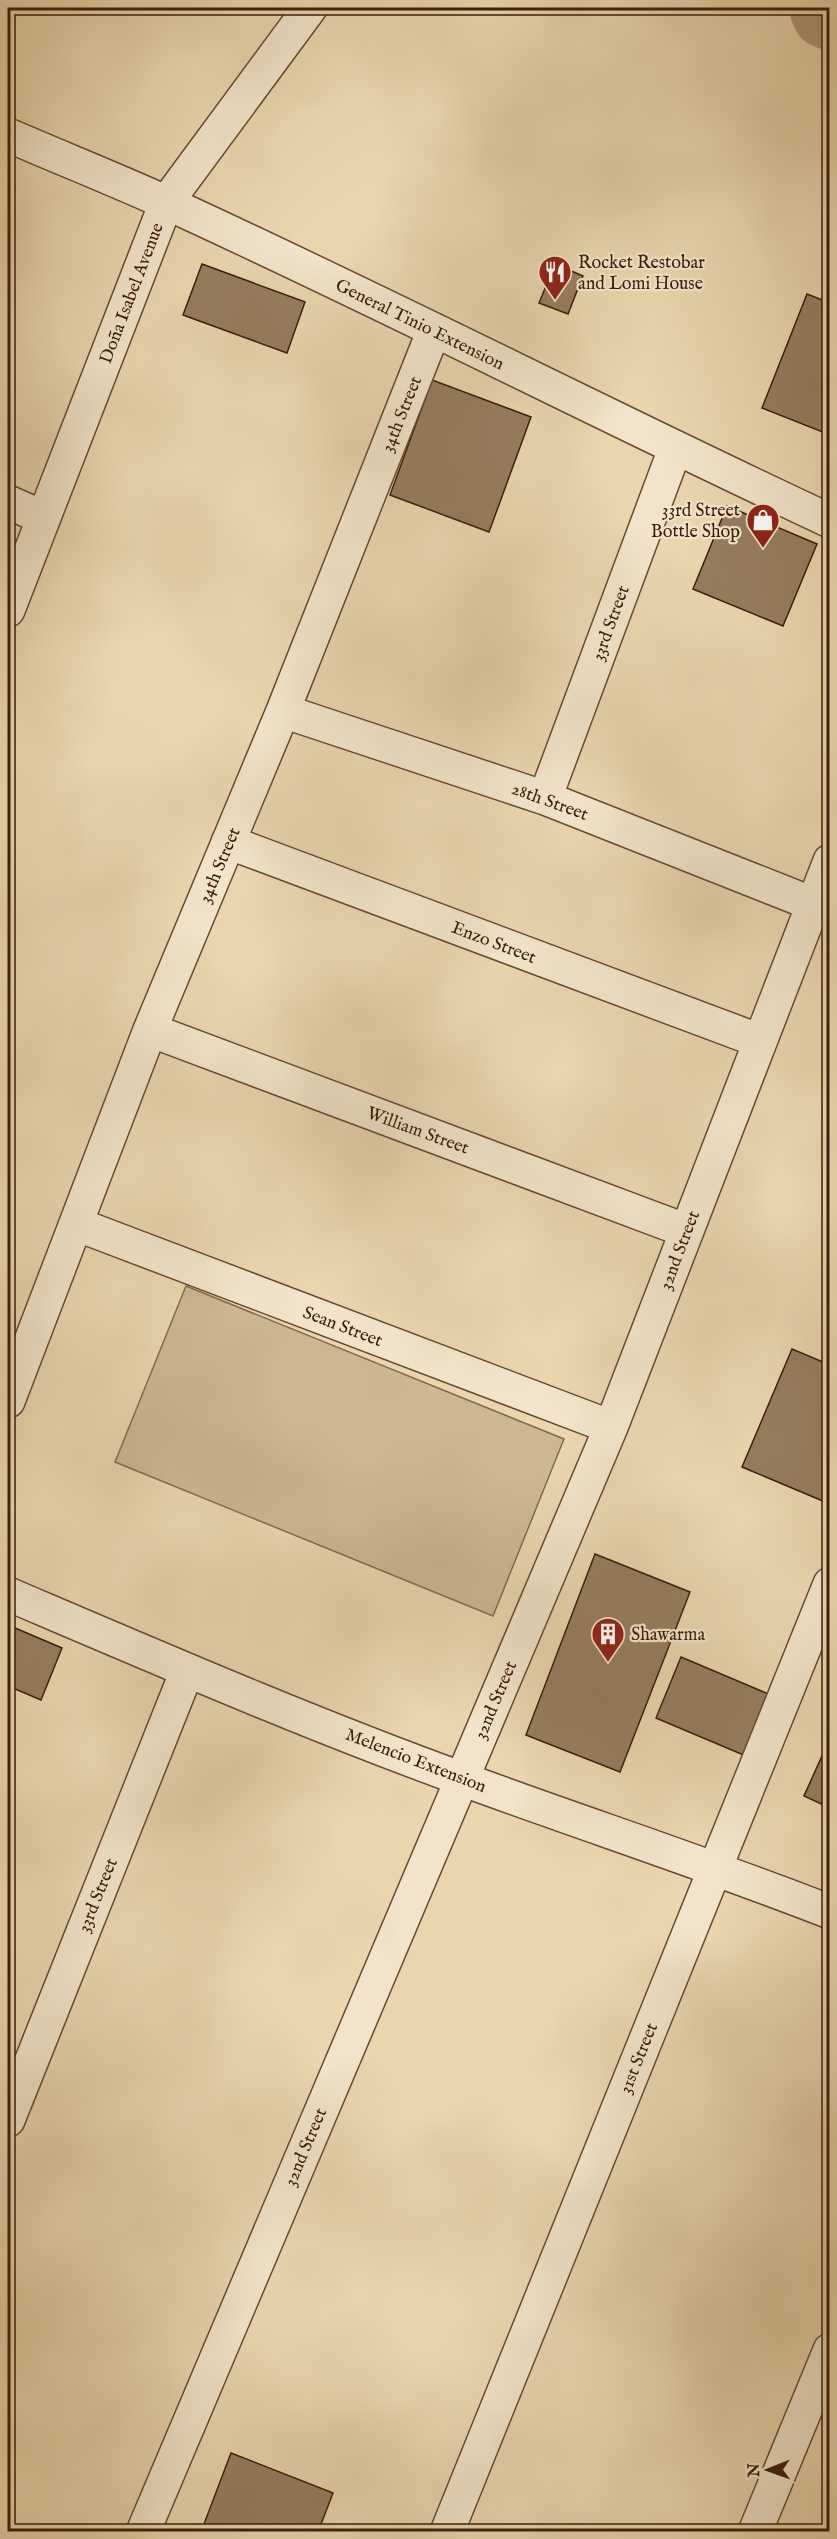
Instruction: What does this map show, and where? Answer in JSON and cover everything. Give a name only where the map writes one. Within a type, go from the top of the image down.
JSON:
[{"type":"street","name":"Doña Isabel Avenue","points":[[8,610],[42,517],[166,203],[310,8]]},
{"type":"street","name":"General Tinio Extension","points":[[8,135],[166,203],[434,330],[675,449],[830,521]]},
{"type":"street","name":"34th Street","points":[[8,1401],[150,1030],[283,711],[434,330]]},
{"type":"street","name":"33rd Street","points":[[545,798],[675,449]]},
{"type":"street","points":[[8,502],[42,517]]},
{"type":"street","name":"28th Street","points":[[283,711],[545,798],[813,904]]},
{"type":"street","name":"Enzo Street","points":[[228,842],[760,1041]]},
{"type":"street","name":"32nd Street","points":[[143,2532],[611,1427],[830,861]]},
{"type":"street","name":"William Street","points":[[150,1030],[687,1230]]},
{"type":"street","name":"Sean Street","points":[[76,1224],[611,1427]]},
{"type":"street","name":"31st Street","points":[[447,2532],[830,1584]]},
{"type":"street","name":"Melencio Extension","points":[[8,1594],[188,1671],[461,1778],[715,1867],[830,1912]]},
{"type":"street","name":"33rd Street","points":[[8,2120],[188,1671]]},
{"type":"street","points":[[755,2532],[830,2350]]},
{"type":"shaded area","points":[[186,1286],[564,1439],[493,1616],[115,1462]]},
{"type":"building","points":[[202,264],[305,302],[287,353],[183,315]]},
{"type":"building","points":[[555,264],[583,276],[568,314],[539,303]]},
{"type":"building","points":[[807,294],[830,303],[830,435],[762,408]]},
{"type":"building","points":[[432,380],[531,417],[489,532],[390,495]]},
{"type":"building","points":[[727,506],[817,544],[783,626],[693,589]]},
{"type":"building","points":[[792,1349],[830,1365],[830,1504],[742,1467]]},
{"type":"building","name":"Shawarma","points":[[595,1554],[690,1592],[620,1772],[526,1735]]},
{"type":"building","points":[[8,1625],[62,1648],[41,1700],[8,1686]]},
{"type":"building","points":[[681,1657],[778,1698],[753,1759],[656,1718]]},
{"type":"building","points":[[830,1738],[830,1808],[804,1796]]},
{"type":"building","points":[[231,2453],[333,2493],[318,2532],[222,2532],[204,2524]]},
{"type":"waterway","points":[[822,8],[825,15],[830,17]]},
{"type":"place","name":"Rocket Restobar and Lomi House","points":[[555,301]]},
{"type":"place","name":"33rd Street Bottle Shop","points":[[763,549]]},
{"type":"place","name":"Shawarma","points":[[608,1663]]}]
